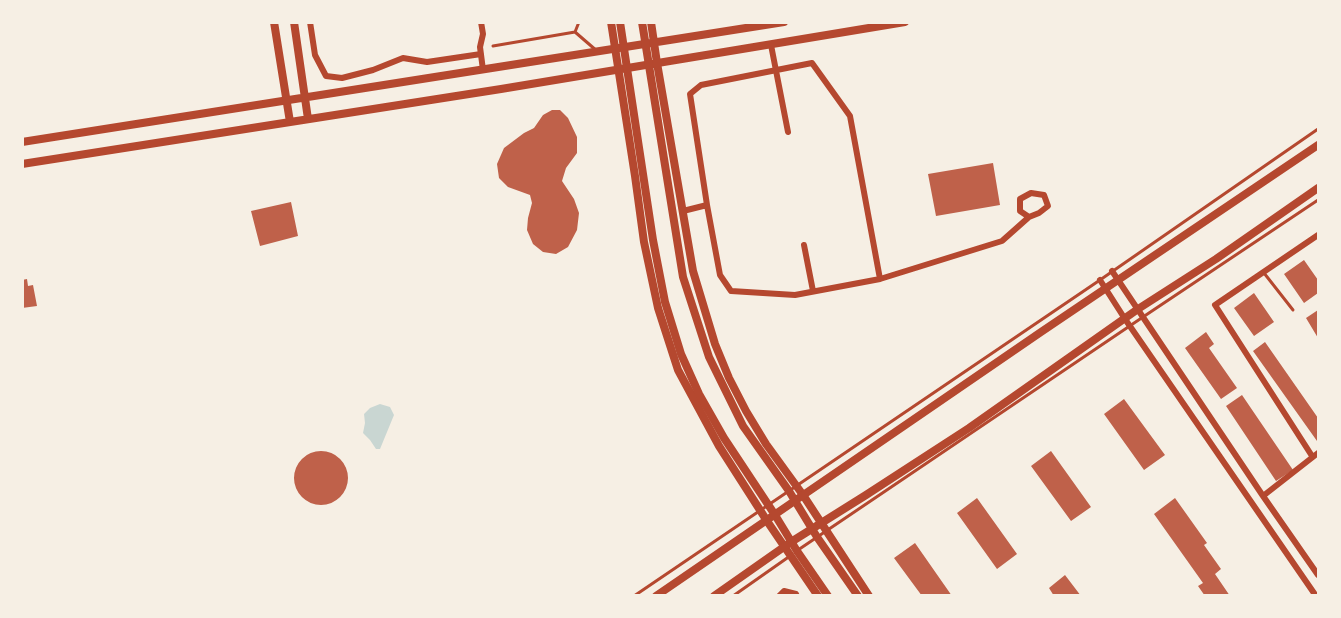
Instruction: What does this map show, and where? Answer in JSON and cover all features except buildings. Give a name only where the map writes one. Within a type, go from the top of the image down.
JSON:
[{"type":"main road","points":[[620,22],[619,49],[622,69],[653,240],[665,302],[681,354],[699,394],[764,508],[775,515],[788,544],[828,596]]},
{"type":"main road","points":[[642,22],[650,44],[683,277],[709,357],[743,426],[793,488],[815,533],[858,596]]},
{"type":"main road","points":[[656,596],[1318,145]]},
{"type":"main road","points":[[714,596],[788,544],[815,533],[1128,322],[1318,188]]},
{"type":"street","points":[[274,22],[290,122]]},
{"type":"street","points":[[294,22],[309,119]]},
{"type":"street","points":[[310,22],[315,56],[326,76],[342,78],[373,70],[403,58],[427,62],[481,54]]},
{"type":"street","points":[[481,22],[483,34],[480,47],[483,70]]},
{"type":"street","points":[[611,22],[619,49]]},
{"type":"street","points":[[650,44],[651,22]]},
{"type":"street","points":[[22,142],[784,22]]},
{"type":"street","points":[[22,164],[905,22]]},
{"type":"street","points":[[771,45],[788,132]]},
{"type":"street","points":[[880,279],[850,117],[812,63],[701,85],[690,94],[720,275],[731,291],[795,295],[880,279],[1002,241],[1029,217],[1048,206],[1044,195],[1032,193],[1020,199],[1020,211],[1029,217]]},
{"type":"street","points":[[652,64],[683,211],[693,272],[715,344],[746,411],[793,488]]},
{"type":"street","points":[[683,211],[707,205]]},
{"type":"street","points":[[1263,496],[1315,455],[1215,305],[1318,236]]},
{"type":"street","points":[[804,245],[813,291]]},
{"type":"street","points":[[1112,271],[1318,575]]},
{"type":"street","points":[[1100,279],[1316,596]]},
{"type":"street","points":[[799,498],[823,527],[869,596]]},
{"type":"street","points":[[764,508],[766,521],[788,544]]},
{"type":"street","points":[[794,553],[818,596]]},
{"type":"street","points":[[779,596],[783,591],[797,596]]},
{"type":"lane","points":[[575,32],[579,22]]},
{"type":"lane","points":[[493,46],[575,32]]},
{"type":"lane","points":[[575,32],[598,52]]},
{"type":"lane","points":[[634,596],[1318,129]]},
{"type":"lane","points":[[1140,313],[1318,200]]},
{"type":"lane","points":[[1264,273],[1293,310]]},
{"type":"lane","points":[[733,596],[794,553],[815,533]]},
{"type":"shaded area","points":[[380,404],[390,407],[394,415],[380,449],[376,449],[363,433],[364,414],[370,408]]}]
